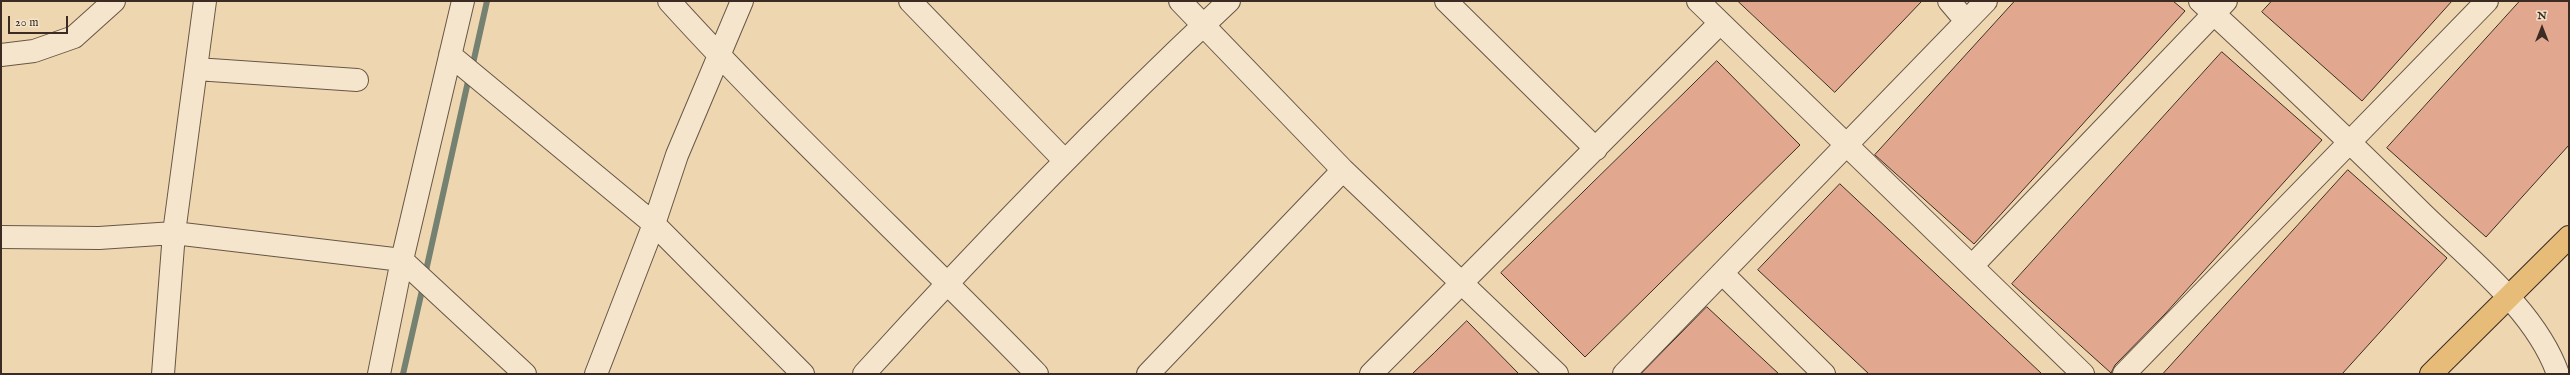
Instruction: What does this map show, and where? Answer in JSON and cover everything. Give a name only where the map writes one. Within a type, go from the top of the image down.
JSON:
[{"type":"main road","points":[[2431,374],[2509,299],[2569,237]]},
{"type":"street","points":[[1,55],[34,51],[74,37],[114,1]]},
{"type":"street","points":[[163,374],[174,233],[205,1]]},
{"type":"street","points":[[379,374],[402,260],[462,1]]},
{"type":"street","points":[[668,1],[718,56],[948,282],[1037,374]]},
{"type":"street","points":[[596,374],[654,224],[677,155],[742,1]]},
{"type":"street","points":[[910,1],[1065,161]]},
{"type":"street","points":[[1180,1],[1343,170],[1557,374]]},
{"type":"street","points":[[864,374],[948,282],[1065,161],[1229,1]]},
{"type":"street","points":[[1446,1],[1596,149]]},
{"type":"street","points":[[1698,1],[1846,145],[1973,265],[2083,374]]},
{"type":"street","points":[[1949,1],[1966,21]]},
{"type":"street","points":[[1624,374],[1986,1]]},
{"type":"street","points":[[2124,374],[2488,1]]},
{"type":"street","points":[[1973,265],[2214,5],[2509,299],[2548,349],[2558,374]]},
{"type":"street","points":[[1371,374],[1460,282],[1596,149],[1720,23]]},
{"type":"street","points":[[450,55],[654,224],[803,374]]},
{"type":"street","points":[[196,69],[357,80]]},
{"type":"street","points":[[1148,374],[1343,170]]},
{"type":"street","points":[[1,237],[99,238],[174,233],[402,260],[525,374]]},
{"type":"street","points":[[1722,273],[1824,374]]},
{"type":"building","points":[[1738,1],[1922,1],[1835,92]]},
{"type":"building","points":[[2015,1],[2173,1],[2185,11],[1974,244],[1875,155]]},
{"type":"building","points":[[2272,1],[2452,1],[2362,101],[2262,12]]},
{"type":"building","points":[[2520,1],[2569,1],[2569,145],[2486,237],[2387,148]]},
{"type":"building","points":[[2222,52],[2322,140],[2165,314],[2115,365],[2111,373],[2012,284]]},
{"type":"building","points":[[1717,61],[1800,145],[1585,357],[1501,273]]},
{"type":"building","points":[[2348,170],[2447,258],[2342,374],[2163,374]]},
{"type":"building","points":[[1840,184],[2042,374],[1869,374],[1758,270]]},
{"type":"building","points":[[1707,307],[1751,348],[1779,374],[1641,374]]},
{"type":"building","points":[[1467,321],[1519,374],[1412,374],[1434,353]]},
{"type":"waterway","points":[[472,68],[487,1]]},
{"type":"waterway","points":[[425,275],[469,77]]},
{"type":"waterway","points":[[403,374],[423,286]]}]
